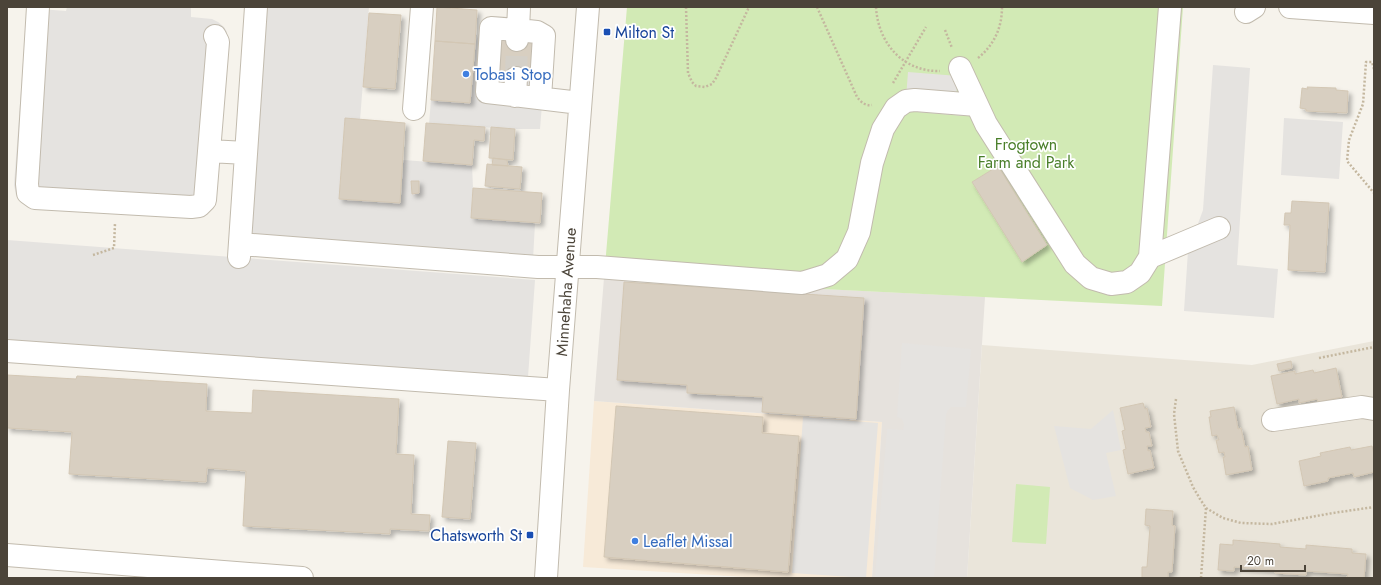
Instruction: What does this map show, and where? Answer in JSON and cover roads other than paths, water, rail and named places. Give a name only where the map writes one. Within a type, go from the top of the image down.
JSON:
[{"type":"street","points":[[38,7],[27,184],[28,193],[35,198],[191,207],[199,206],[205,200],[218,42],[216,36]]},
{"type":"street","points":[[256,7],[240,251],[538,268],[597,267],[802,283],[828,275],[847,259],[859,232],[872,163],[883,129],[896,108],[906,101],[915,100],[977,105]]},
{"type":"street","points":[[414,109],[422,7]]},
{"type":"street","points":[[518,35],[519,7]]},
{"type":"street","name":"Minnehaha Avenue","points":[[546,578],[567,267],[588,7]]},
{"type":"street","points":[[960,68],[986,124],[1075,264],[1091,278],[1111,284],[1127,282],[1140,273],[1150,257],[1170,7]]},
{"type":"street","points":[[1290,7],[1374,13]]},
{"type":"street","points":[[540,98],[544,36],[537,32],[518,35],[491,28],[487,92],[515,87],[540,98],[580,103]]},
{"type":"street","points":[[209,152],[246,153]]},
{"type":"street","points":[[1150,257],[1219,228]]},
{"type":"street","points":[[7,351],[558,390]]},
{"type":"street","points":[[1273,420],[1362,407],[1374,409]]},
{"type":"street","points":[[7,555],[226,575],[302,578]]},
{"type":"tunnel","points":[[516,78],[517,40]]},
{"type":"place","name":"Milton St","points":[[607,32]]},
{"type":"place","name":"Tobasi Stop","points":[[466,74]]},
{"type":"place","name":"Chatsworth St","points":[[530,535]]},
{"type":"place","name":"Leaflet Missal","points":[[635,541]]},
{"type":"park label","name":"Frogtown Farm and Park","points":[[1026,153]]}]
